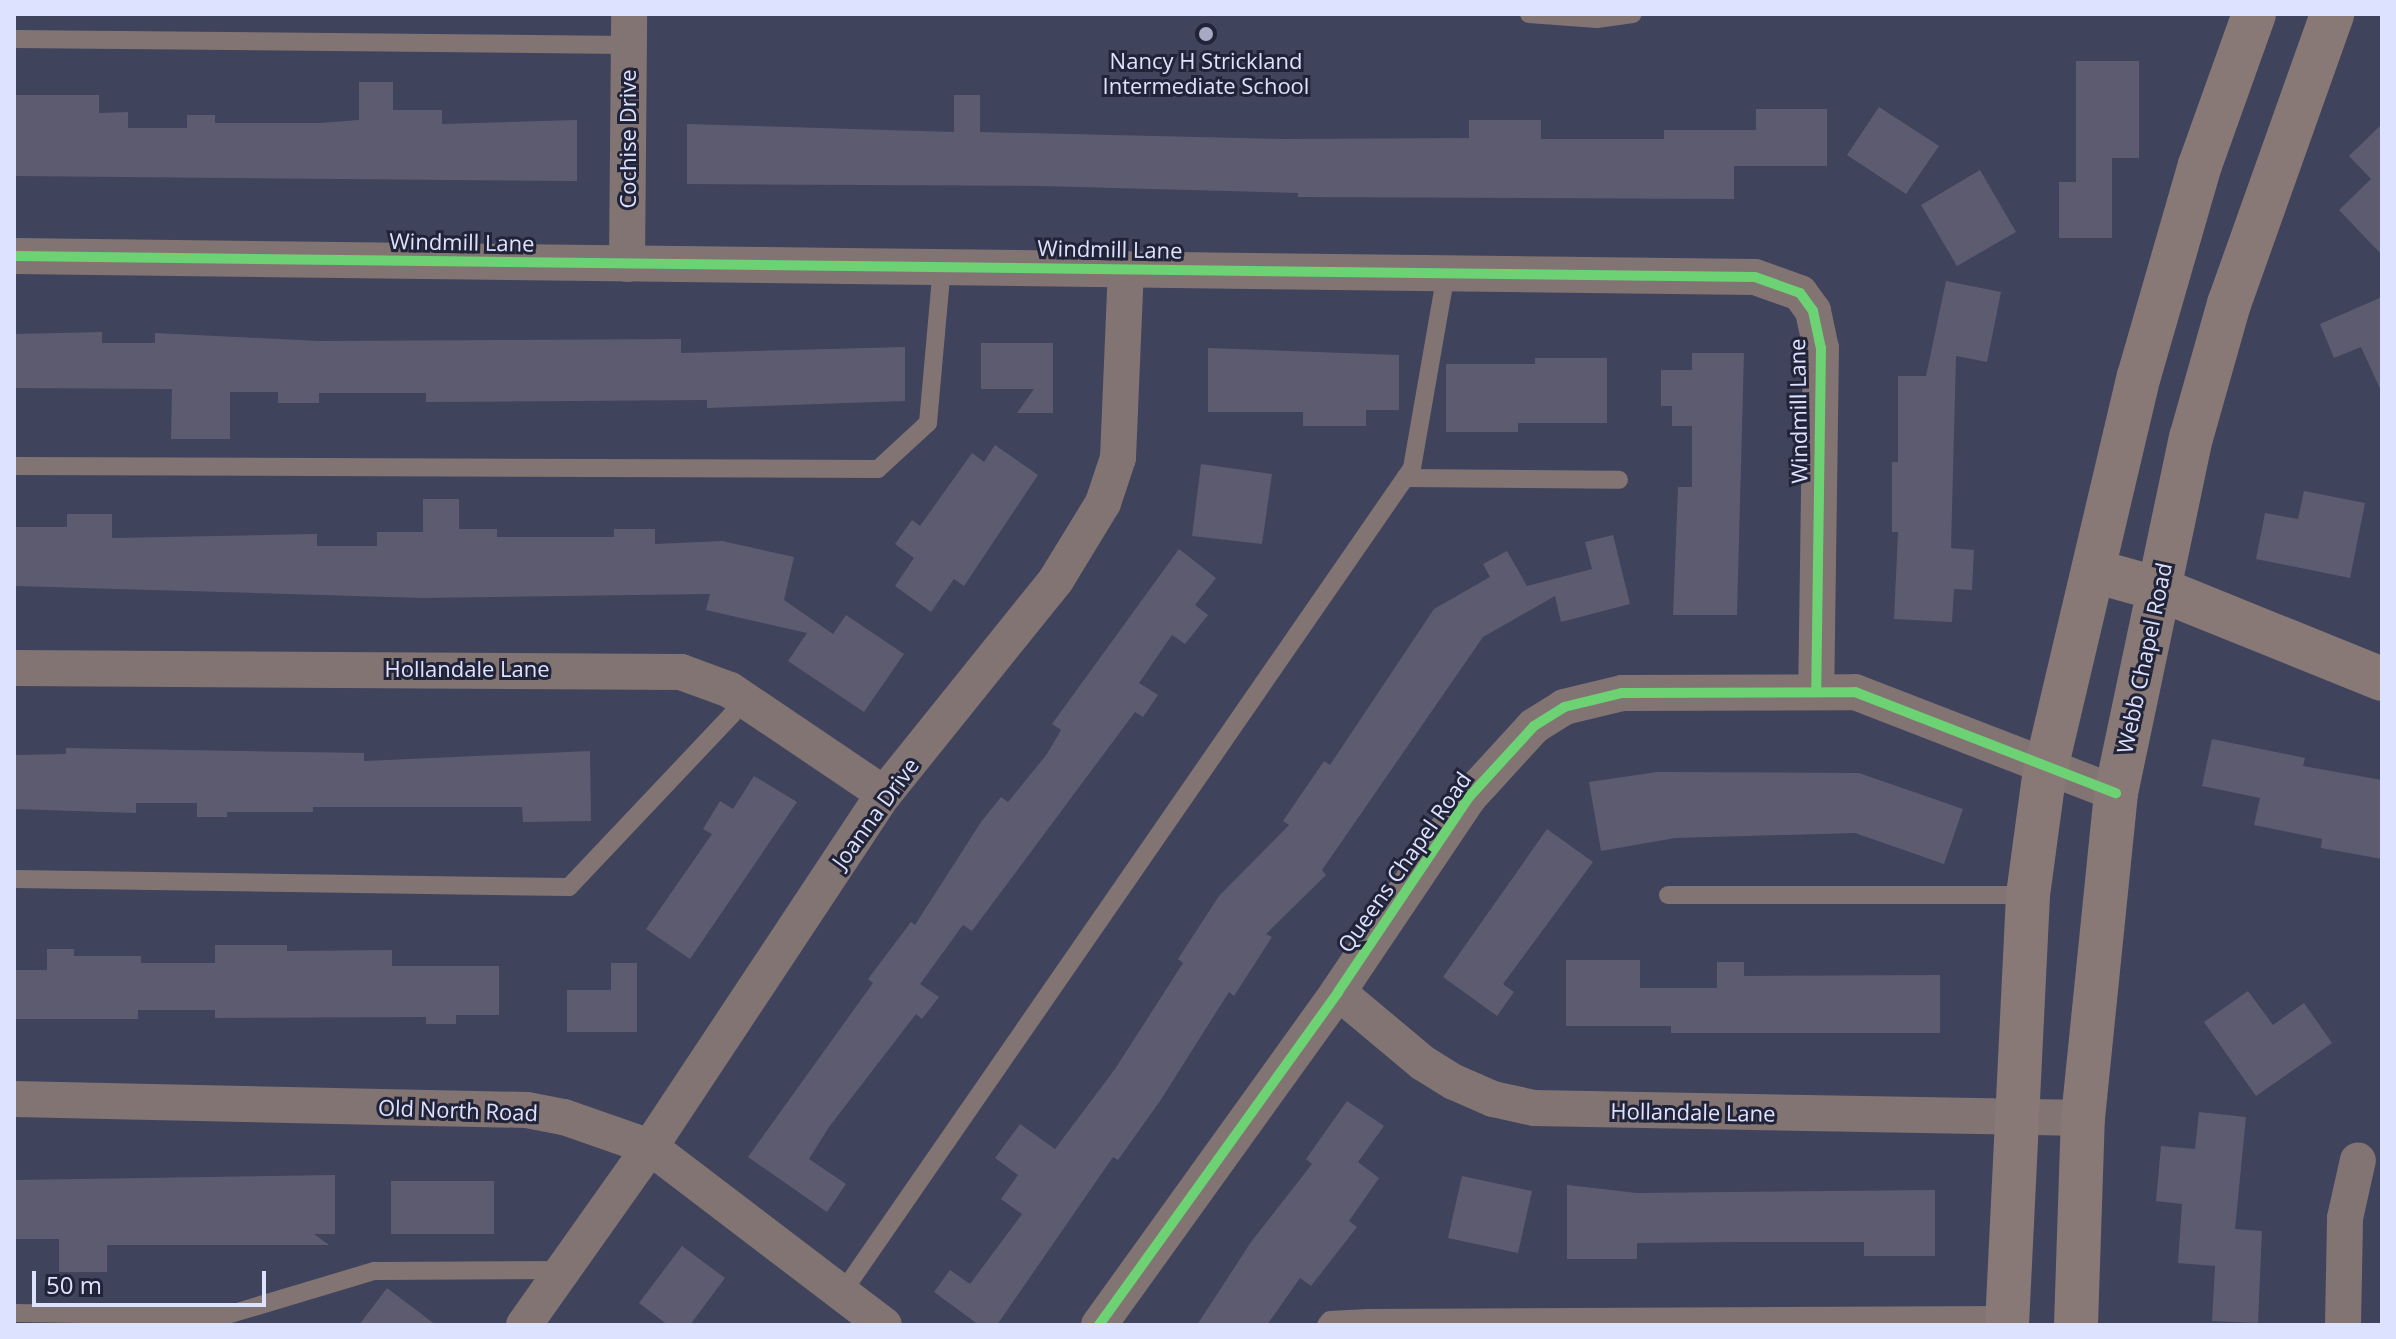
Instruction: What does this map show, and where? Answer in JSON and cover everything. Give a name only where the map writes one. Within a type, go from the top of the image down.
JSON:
[{"type":"main road","points":[[2007,1320],[2014,1112],[2028,895],[2047,762],[2142,363],[2200,165],[2254,14]]},
{"type":"main road","name":"Webb Chapel Road","points":[[2076,1325],[2083,1118],[2116,793],[2191,438],[2229,304],[2322,17]]},
{"type":"main road","points":[[2094,571],[2159,589],[2382,679]]},
{"type":"street","name":"Cochise Drive","points":[[627,264],[628,29]]},
{"type":"street","name":"Windmill Lane","points":[[14,256],[1755,277],[1800,293],[1813,311],[1821,348],[1816,691]]},
{"type":"street","name":"Joanna Drive","points":[[524,1325],[650,1147],[884,794],[1056,580],[1103,503],[1118,458],[1126,269]]},
{"type":"street","name":"Hollandale Lane","points":[[14,668],[681,672],[746,700],[884,794]]},
{"type":"street","name":"Queens Chapel Road","points":[[1099,1325],[1338,992],[1469,797],[1534,726],[1592,697],[1622,693],[1855,692],[2047,762],[2116,793]]},
{"type":"street","name":"Hollandale Lane","points":[[1338,992],[1423,1063],[1454,1082],[1493,1099],[1534,1108],[1813,1115],[2014,1112],[2083,1118]]},
{"type":"street","name":"Old North Road","points":[[14,1099],[527,1110],[579,1121],[650,1147],[884,1325]]},
{"type":"street","points":[[2343,1325],[2345,1218],[2358,1160]]},
{"type":"lane","points":[[1529,14],[1597,19],[1633,14]]},
{"type":"lane","points":[[14,39],[628,29]]},
{"type":"lane","points":[[14,466],[878,469],[928,423],[942,267]]},
{"type":"lane","points":[[842,1293],[1412,468],[1446,273]]},
{"type":"lane","points":[[1405,478],[1619,480]]},
{"type":"lane","points":[[14,879],[569,887],[746,700]]},
{"type":"lane","points":[[1668,895],[2028,895]]},
{"type":"lane","points":[[14,1313],[224,1316],[374,1271],[564,1270]]},
{"type":"lane","points":[[1326,1325],[1330,1320],[1368,1318],[2007,1320]]},
{"type":"building","points":[[2076,61],[2139,61],[2139,158],[2112,158],[2112,238],[2059,238],[2059,182],[2076,182]]},
{"type":"building","points":[[359,82],[393,82],[393,110],[442,110],[442,124],[577,120],[577,181],[14,176],[14,95],[99,95],[99,113],[128,112],[128,128],[187,128],[187,115],[215,115],[215,123],[320,123],[359,120]]},
{"type":"building","points":[[954,95],[980,95],[980,132],[1283,139],[1469,138],[1469,120],[1541,120],[1541,139],[1664,139],[1664,130],[1756,130],[1756,109],[1827,109],[1827,166],[1734,166],[1734,199],[1298,197],[1298,193],[1041,186],[687,184],[687,124],[954,132]]},
{"type":"building","points":[[1879,107],[1939,146],[1906,194],[1847,155]]},
{"type":"building","points":[[2382,124],[2382,255],[2339,210],[2371,179],[2349,156]]},
{"type":"building","points":[[1980,170],[2016,232],[1957,266],[1921,205]]},
{"type":"building","points":[[1946,281],[2001,292],[1987,362],[1956,356],[1951,548],[1974,550],[1972,590],[1954,589],[1952,622],[1894,619],[1898,532],[1892,532],[1892,462],[1898,462],[1898,376],[1926,376]]},
{"type":"building","points":[[2382,297],[2382,393],[2361,347],[2334,358],[2320,324]]},
{"type":"building","points":[[102,332],[102,343],[155,343],[155,333],[319,341],[681,339],[681,353],[905,347],[905,401],[707,408],[707,400],[426,402],[426,393],[319,393],[319,403],[278,403],[278,392],[230,392],[230,439],[171,439],[172,389],[14,388],[14,334]]},
{"type":"building","points":[[981,343],[1053,343],[1053,413],[1017,413],[1034,389],[981,389]]},
{"type":"building","points":[[1208,348],[1399,355],[1399,410],[1366,410],[1366,426],[1303,426],[1303,412],[1208,412]]},
{"type":"building","points":[[1692,353],[1744,353],[1737,615],[1673,615],[1678,487],[1692,487],[1692,426],[1672,426],[1672,406],[1661,406],[1661,370],[1692,370]]},
{"type":"building","points":[[1535,358],[1607,358],[1607,423],[1518,423],[1518,432],[1446,432],[1446,364],[1535,364]]},
{"type":"building","points":[[995,445],[1038,475],[964,586],[954,579],[931,612],[895,586],[914,558],[895,544],[912,520],[920,526],[972,453],[984,462]]},
{"type":"building","points":[[1201,464],[1272,474],[1262,544],[1192,536]]},
{"type":"building","points":[[2304,491],[2365,503],[2350,578],[2256,559],[2265,513],[2298,519]]},
{"type":"building","points":[[423,499],[459,499],[459,529],[497,529],[497,537],[614,537],[614,529],[655,529],[655,544],[722,541],[794,557],[784,600],[833,634],[846,615],[904,654],[864,712],[788,661],[807,633],[706,610],[710,594],[423,598],[14,586],[14,527],[67,527],[67,514],[112,514],[112,538],[317,534],[317,546],[377,546],[377,532],[423,532]]},
{"type":"building","points":[[1613,535],[1630,604],[1561,622],[1555,596],[1483,637],[1322,870],[1326,875],[1266,934],[1272,937],[1234,996],[1229,992],[1160,1101],[1118,1160],[1113,1157],[997,1325],[979,1325],[934,1292],[950,1270],[970,1284],[1022,1214],[1001,1199],[1018,1175],[995,1158],[1020,1124],[1055,1149],[1115,1069],[1183,963],[1178,959],[1219,896],[1289,825],[1283,821],[1324,761],[1330,765],[1434,609],[1490,577],[1483,564],[1507,551],[1527,586],[1592,569],[1585,542]]},
{"type":"building","points":[[1179,549],[1216,578],[1195,605],[1208,615],[1185,644],[1172,635],[1139,683],[1158,695],[1143,717],[1135,712],[972,931],[963,925],[920,984],[939,997],[922,1019],[916,1014],[829,1127],[809,1159],[846,1184],[827,1212],[748,1157],[873,983],[868,979],[911,922],[915,925],[981,822],[1001,797],[1008,802],[1047,754],[1061,730],[1052,724]]},
{"type":"building","points":[[2212,739],[2305,758],[2303,766],[2382,780],[2382,859],[2321,848],[2322,839],[2254,825],[2260,798],[2202,786]]},
{"type":"building","points":[[66,748],[364,753],[364,761],[590,751],[591,821],[523,822],[522,807],[313,807],[313,812],[227,812],[227,817],[197,817],[197,803],[136,803],[136,813],[14,809],[14,755],[66,754]]},
{"type":"building","points":[[1657,772],[1859,773],[1963,809],[1944,864],[1855,833],[1675,838],[1601,851],[1589,782]]},
{"type":"building","points":[[754,776],[797,802],[690,959],[646,929],[712,834],[703,829],[720,801],[733,809]]},
{"type":"building","points":[[1547,829],[1593,862],[1503,984],[1514,992],[1497,1016],[1443,977]]},
{"type":"building","points":[[215,945],[287,945],[287,951],[392,950],[392,966],[499,966],[499,1015],[456,1015],[456,1024],[426,1024],[426,1017],[215,1018],[215,1010],[138,1010],[138,1019],[14,1019],[14,970],[47,970],[47,949],[74,949],[74,956],[141,956],[141,963],[215,963]]},
{"type":"building","points":[[1566,960],[1640,960],[1640,988],[1717,988],[1717,962],[1744,962],[1744,976],[1940,975],[1940,1033],[1671,1033],[1671,1026],[1566,1026]]},
{"type":"building","points":[[611,963],[637,963],[637,1032],[567,1032],[567,990],[611,990]]},
{"type":"building","points":[[2248,991],[2273,1025],[2304,1003],[2332,1043],[2256,1096],[2204,1022]]},
{"type":"building","points":[[1347,1101],[1384,1126],[1358,1162],[1379,1178],[1349,1221],[1357,1227],[1311,1286],[1300,1278],[1267,1325],[1197,1325],[1251,1242],[1312,1164],[1306,1159]]},
{"type":"building","points":[[2199,1112],[2246,1117],[2235,1229],[2262,1231],[2258,1323],[2212,1321],[2215,1266],[2178,1263],[2182,1204],[2156,1201],[2161,1146],[2195,1149]]},
{"type":"building","points":[[335,1175],[335,1234],[314,1234],[329,1245],[107,1245],[107,1272],[59,1272],[59,1239],[14,1239],[14,1180]]},
{"type":"building","points":[[1462,1176],[1532,1191],[1518,1253],[1448,1238]]},
{"type":"building","points":[[391,1181],[494,1181],[494,1234],[391,1234]]},
{"type":"building","points":[[1567,1185],[1637,1193],[1935,1190],[1935,1256],[1864,1256],[1864,1242],[1737,1242],[1637,1243],[1637,1259],[1567,1259]]},
{"type":"building","points":[[682,1246],[725,1278],[690,1325],[668,1325],[639,1303]]},
{"type":"building","points":[[387,1288],[436,1325],[359,1325]]},
{"type":"cycle path","points":[[14,256],[1755,277],[1800,293],[1813,311],[1821,348],[1816,691]]},
{"type":"cycle path","points":[[1099,1325],[1338,992],[1469,797],[1534,726],[1564,707],[1622,693],[1855,692],[2116,793]]},
{"type":"place","name":"Nancy H Strickland Intermediate School","points":[[1206,34]]}]
